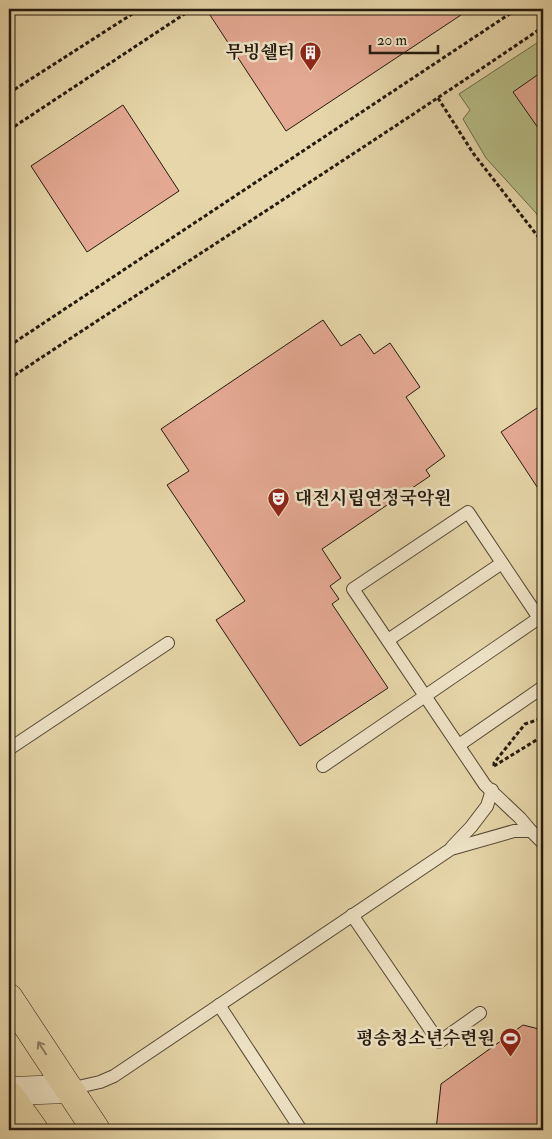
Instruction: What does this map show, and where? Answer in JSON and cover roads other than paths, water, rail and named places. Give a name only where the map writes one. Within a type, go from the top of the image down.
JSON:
[{"type":"main road","points":[[9,998],[96,1130]]},
{"type":"main road","points":[[9,1093],[69,1089]]},
{"type":"main road","points":[[9,1093],[34,1130]]},
{"type":"lane","points":[[323,766],[425,695],[539,618],[468,512],[353,589],[388,640],[425,695],[458,745],[485,785],[543,843]]},
{"type":"lane","points":[[388,640],[502,563]]},
{"type":"lane","points":[[9,750],[168,643]]},
{"type":"lane","points":[[458,745],[543,687]]},
{"type":"lane","points":[[69,1089],[110,1078],[451,849],[472,827],[487,806],[492,790]]},
{"type":"lane","points":[[451,849],[514,831],[531,831]]},
{"type":"lane","points":[[352,915],[439,1042],[480,1013]]},
{"type":"lane","points":[[219,1005],[301,1130]]},
{"type":"place","name":"무빙쉘터","points":[[311,71]]},
{"type":"place","name":"대전시립연정국악원","points":[[279,517]]},
{"type":"place","name":"평송청소년수련원","points":[[511,1057]]}]
